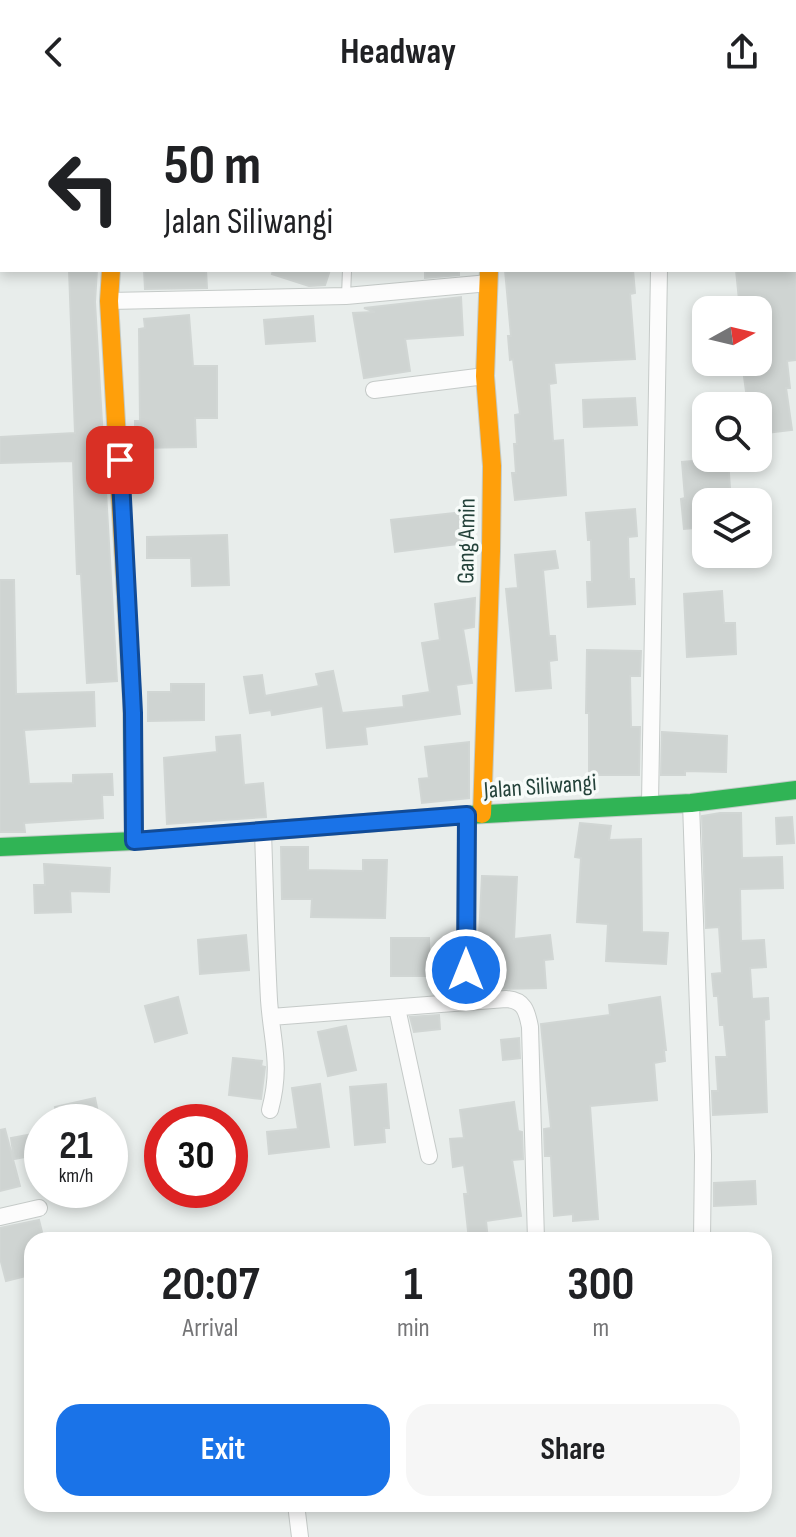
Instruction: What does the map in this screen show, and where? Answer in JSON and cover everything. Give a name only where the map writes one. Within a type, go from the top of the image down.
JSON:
[{"type":"street","points":[[111,272],[109,301],[133,713],[134,841]]},
{"type":"street","points":[[650,803],[659,272]]},
{"type":"street","points":[[109,301],[346,296],[489,276]]},
{"type":"street","name":"Gang Amin","points":[[474,814],[491,551],[492,466],[485,376],[489,276]]},
{"type":"street","points":[[374,390],[485,376]]},
{"type":"street","name":"Jalan Siliwangi","points":[[0,847],[134,841],[474,814],[691,803],[796,790]]},
{"type":"street","points":[[691,803],[703,1140],[702,1232]]},
{"type":"street","points":[[465,1001],[474,814]]},
{"type":"street","points":[[263,832],[271,1017],[277,1057],[270,1110]]},
{"type":"street","points":[[271,1017],[516,999],[527,1013],[530,1027],[536,1232]]},
{"type":"street","points":[[397,1008],[429,1156]]},
{"type":"street","points":[[0,1217],[39,1208]]},
{"type":"street","points":[[297,1512],[300,1537]]},
{"type":"lane","points":[[346,296],[347,272]]},
{"type":"building","points":[[69,272],[97,272],[95,302],[117,681],[87,683],[81,574],[77,574],[73,461],[0,463],[0,437],[75,433]]},
{"type":"building","points":[[144,272],[206,272],[207,288],[145,289]]},
{"type":"building","points":[[329,272],[325,285],[309,286],[272,274]]},
{"type":"building","points":[[425,272],[459,272],[459,275],[425,278]]},
{"type":"building","points":[[505,272],[633,272],[635,293],[630,294],[635,359],[554,363],[556,383],[549,384],[553,441],[563,440],[566,495],[515,500],[512,473],[516,473],[515,415],[520,414],[513,359],[510,360],[508,336],[511,336]]},
{"type":"building","points":[[736,272],[796,272],[796,360],[787,361],[790,388],[786,388],[792,430],[772,432],[772,392],[746,392],[744,376],[772,376],[772,296],[739,296]]},
{"type":"building","points":[[461,297],[463,335],[405,339],[410,371],[364,378],[353,313],[375,312],[364,308]]},
{"type":"building","points":[[189,315],[193,366],[217,366],[217,418],[195,418],[196,447],[132,448],[131,432],[135,432],[135,421],[140,421],[139,329],[145,328],[144,319]]},
{"type":"building","points":[[313,316],[315,341],[266,344],[264,320]]},
{"type":"building","points":[[635,398],[637,425],[584,427],[583,400]]},
{"type":"building","points":[[692,461],[692,472],[729,472],[730,488],[692,488],[692,528],[684,529],[681,499],[685,498],[682,462]]},
{"type":"building","points":[[635,509],[637,536],[628,537],[629,579],[634,579],[635,604],[588,607],[587,582],[592,582],[591,540],[588,540],[586,513]]},
{"type":"building","points":[[463,512],[467,543],[395,552],[391,520]]},
{"type":"building","points":[[227,535],[229,585],[192,586],[191,558],[147,558],[147,537]]},
{"type":"building","points":[[555,551],[558,568],[543,570],[549,636],[555,636],[557,660],[549,661],[551,688],[516,691],[506,589],[518,588],[515,555]]},
{"type":"building","points":[[0,580],[14,580],[16,694],[94,692],[95,726],[24,730],[29,784],[73,783],[73,775],[112,774],[113,795],[102,795],[103,818],[24,823],[25,832],[0,832]]},
{"type":"building","points":[[722,591],[724,623],[735,623],[736,654],[687,657],[684,594]]},
{"type":"building","points":[[475,598],[474,627],[463,629],[472,683],[456,685],[460,714],[365,727],[367,744],[327,748],[323,706],[272,715],[271,710],[250,713],[244,677],[262,675],[265,696],[319,686],[316,674],[333,671],[342,713],[404,707],[403,696],[430,692],[422,643],[440,640],[435,604]]},
{"type":"building","points":[[587,650],[641,651],[640,676],[630,676],[631,727],[640,727],[639,775],[589,775]]},
{"type":"building","points":[[171,684],[204,684],[204,720],[148,721],[148,692],[171,692]]},
{"type":"building","points":[[662,732],[727,736],[726,772],[685,771],[685,775],[661,775]]},
{"type":"building","points":[[240,735],[244,785],[263,783],[266,817],[167,824],[164,758],[217,752],[216,737]]},
{"type":"building","points":[[469,742],[469,798],[422,803],[419,779],[429,778],[425,747]]},
{"type":"building","points":[[741,813],[742,858],[782,857],[783,888],[740,889],[741,941],[764,940],[766,967],[750,968],[752,999],[768,998],[769,1019],[764,1020],[767,1112],[713,1115],[712,1091],[718,1091],[716,1057],[727,1057],[724,1025],[720,1025],[718,996],[714,996],[712,974],[722,973],[719,927],[706,928],[702,816]]},
{"type":"building","points":[[792,817],[794,843],[777,844],[776,818]]},
{"type":"building","points":[[580,823],[611,826],[609,840],[641,839],[642,932],[668,933],[666,964],[606,961],[608,924],[577,922],[581,858],[575,857]]},
{"type":"building","points":[[281,847],[308,847],[308,870],[363,871],[363,860],[387,860],[385,918],[311,917],[312,899],[282,899]]},
{"type":"building","points":[[44,864],[110,868],[109,892],[70,891],[71,912],[35,913],[34,885],[45,885]]},
{"type":"building","points":[[482,876],[517,877],[514,939],[550,935],[553,959],[544,960],[546,988],[486,989],[479,936]]},
{"type":"building","points":[[246,935],[249,970],[200,974],[198,940]]},
{"type":"building","points":[[391,938],[429,938],[430,976],[391,976]]},
{"type":"building","points":[[178,997],[187,1033],[155,1042],[145,1006]]},
{"type":"building","points":[[660,997],[666,1050],[665,1061],[654,1063],[657,1100],[590,1106],[598,1219],[573,1221],[573,1214],[554,1216],[551,1156],[545,1156],[544,1129],[551,1128],[541,1024],[610,1015],[609,1005]]},
{"type":"building","points":[[439,1015],[440,1029],[414,1032],[410,1017]]},
{"type":"building","points":[[346,1026],[356,1070],[328,1076],[318,1032]]},
{"type":"building","points":[[519,1038],[520,1058],[503,1060],[501,1040]]},
{"type":"building","points":[[233,1058],[262,1061],[261,1066],[265,1067],[261,1099],[229,1095]]},
{"type":"building","points":[[320,1084],[329,1147],[269,1154],[267,1132],[298,1129],[292,1088]]},
{"type":"building","points":[[386,1084],[389,1128],[384,1128],[385,1142],[355,1145],[350,1087]]},
{"type":"building","points":[[95,1098],[96,1104],[68,1104]]},
{"type":"building","points":[[514,1102],[518,1131],[522,1132],[523,1159],[512,1160],[521,1216],[486,1221],[487,1232],[468,1232],[464,1165],[453,1167],[450,1139],[464,1138],[460,1110]]},
{"type":"building","points":[[5,1129],[20,1186],[0,1191],[0,1130]]},
{"type":"building","points":[[24,1136],[24,1157],[14,1159],[11,1138]]},
{"type":"building","points":[[755,1181],[756,1204],[714,1206],[714,1183]]},
{"type":"building","points":[[39,1220],[42,1232],[24,1232],[24,1276],[6,1281],[0,1258],[0,1228]]},
{"type":"traffic: fast","points":[[132,700],[134,841]]},
{"type":"traffic: fast","points":[[0,847],[134,841],[467,815],[691,803],[796,790]]},
{"type":"traffic: slow","points":[[111,272],[109,301],[132,700]]},
{"type":"traffic: slow","points":[[482,814],[491,551],[492,466],[485,376],[489,272]]},
{"type":"route","points":[[120,460],[133,713],[134,841],[467,815],[466,970]]}]
